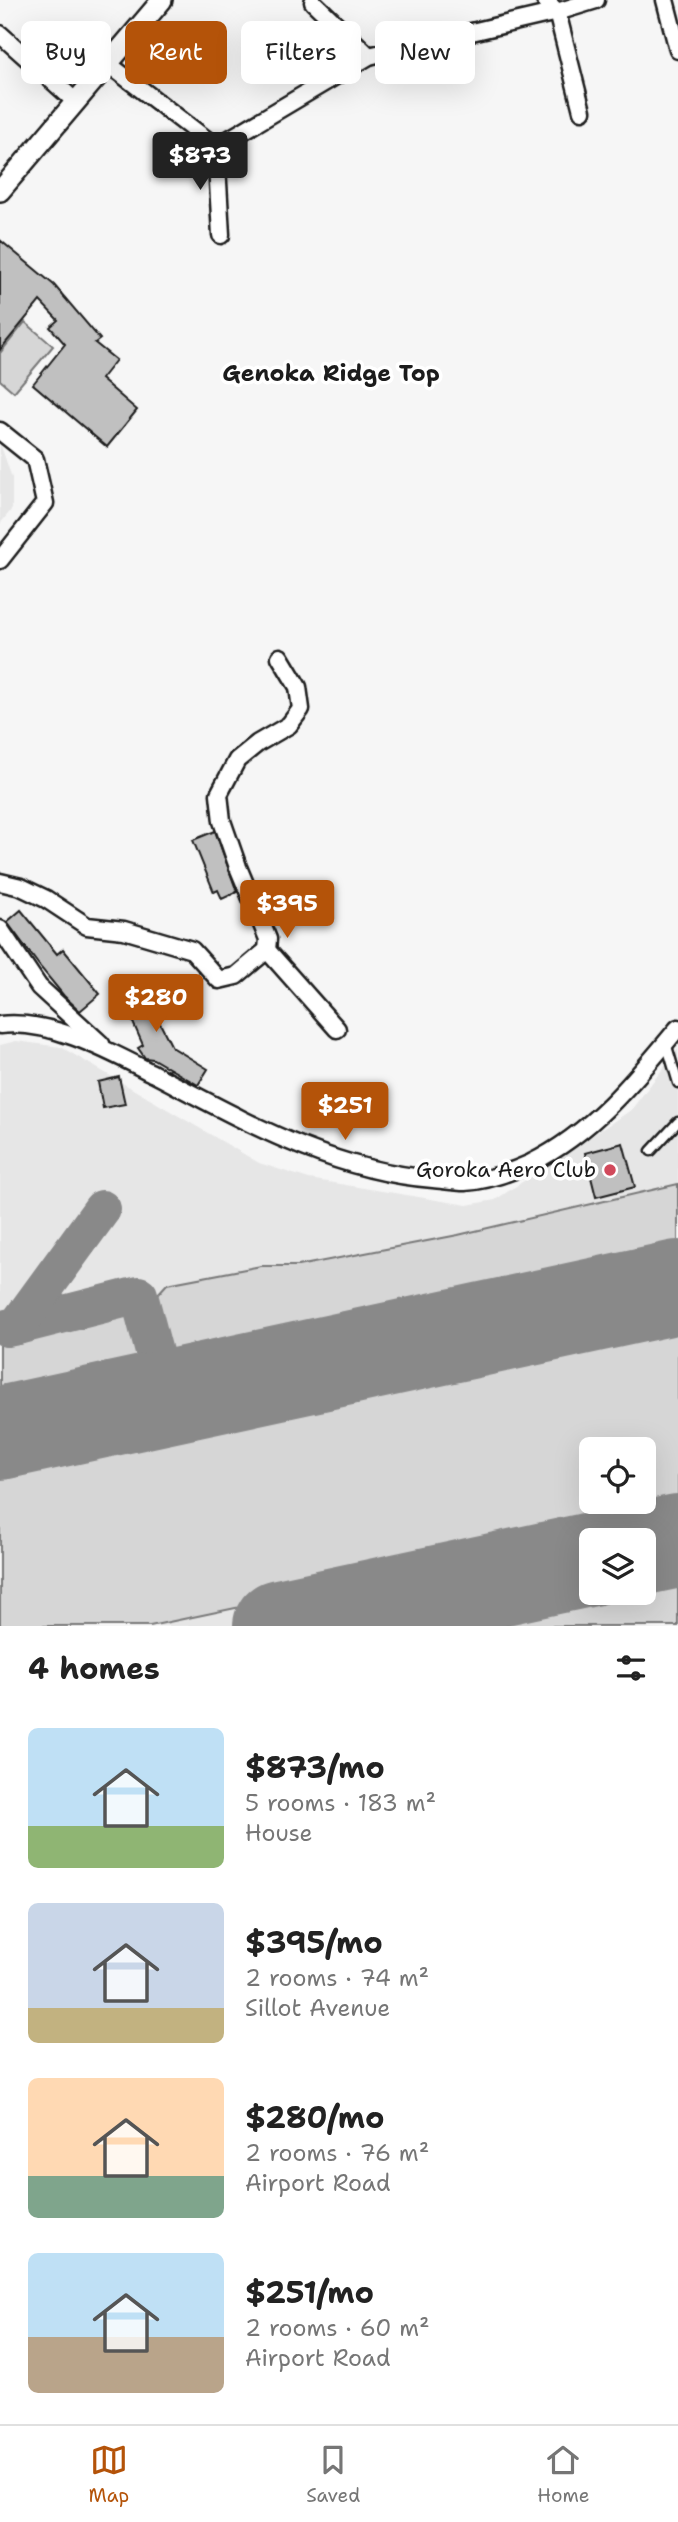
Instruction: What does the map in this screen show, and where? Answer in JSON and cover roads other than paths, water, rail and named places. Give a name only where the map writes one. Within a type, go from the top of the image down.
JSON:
[{"type":"street","points":[[111,58],[162,0]]},
{"type":"street","points":[[545,0],[557,12],[582,111]]},
{"type":"street","points":[[216,147],[369,56],[557,12],[596,0]]},
{"type":"street","points":[[665,0],[678,50]]},
{"type":"street","points":[[313,2],[369,56]]},
{"type":"street","points":[[0,34],[75,101]]},
{"type":"street","points":[[111,66],[216,147],[221,235]]},
{"type":"street","points":[[0,191],[89,84]]},
{"type":"street","points":[[0,431],[35,459],[45,503],[0,560]]},
{"type":"street","points":[[0,883],[21,887],[46,899],[87,926],[124,930],[192,950],[219,979],[236,976],[267,950],[268,939],[222,821],[219,794],[237,760],[258,743],[289,725],[301,709],[298,687],[280,657]]},
{"type":"street","points":[[0,929],[39,987],[108,1051]]},
{"type":"street","points":[[267,950],[337,1028]]},
{"type":"street","points":[[0,1025],[20,1022],[49,1029],[108,1051],[284,1140],[359,1166],[395,1174],[466,1182],[498,1175],[531,1162],[596,1118],[632,1083],[678,1028]]},
{"type":"lane","points":[[666,1042],[678,1083]]},
{"type":"lane","points":[[651,1151],[678,1122]]},
{"type":"place","name":"Goroka Aero Club","points":[[610,1170]]},
{"type":"district","name":"Genoka Ridge Top","points":[[331,373]]}]
